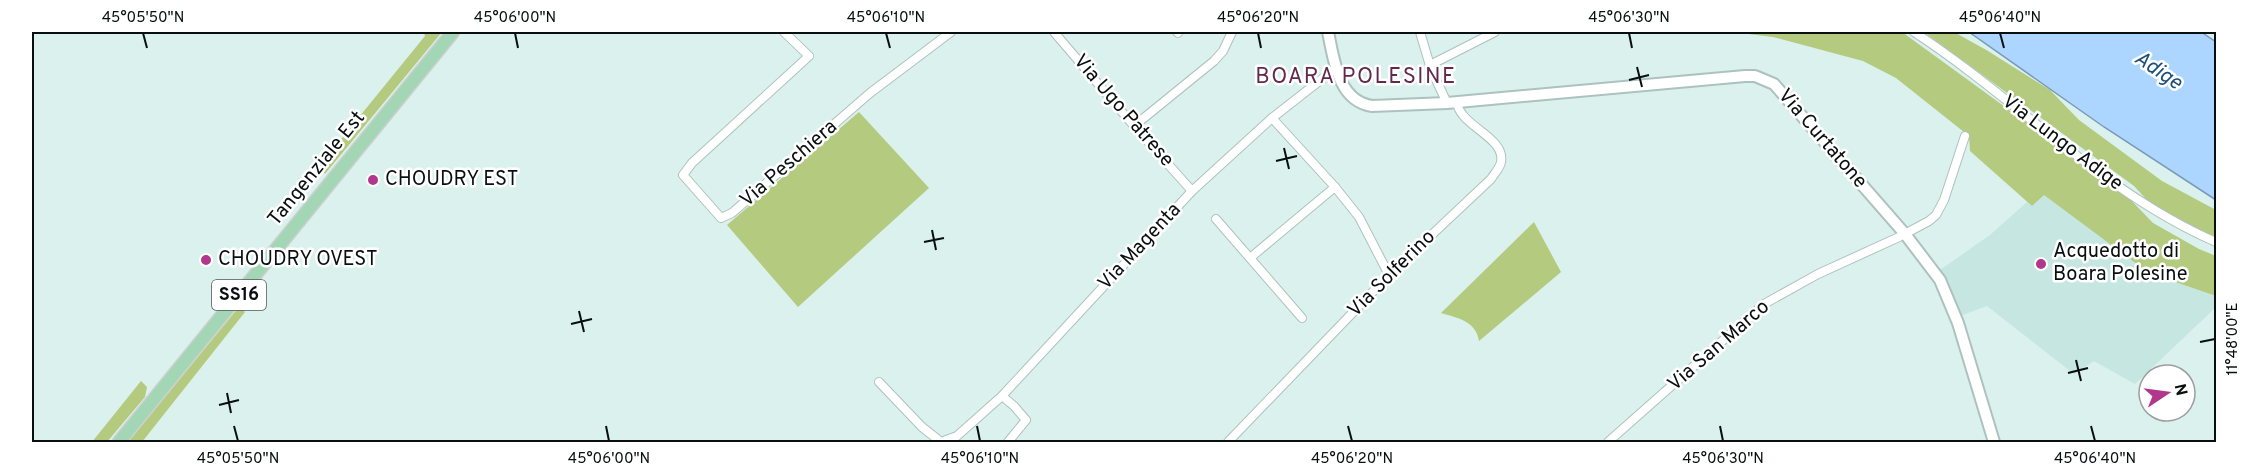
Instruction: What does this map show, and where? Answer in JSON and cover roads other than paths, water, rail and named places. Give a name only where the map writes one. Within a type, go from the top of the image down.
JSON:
[{"type":"main road","name":"Tangenziale Est","points":[[119,442],[453,32]]},
{"type":"street","name":"Via Peschiera","points":[[784,32],[809,56],[692,163],[683,175],[721,218],[732,213],[870,93],[951,32]]},
{"type":"street","name":"Via Ugo Patrese","points":[[1054,32],[1192,191]]},
{"type":"street","points":[[1134,126],[1214,61],[1223,51],[1232,32]]},
{"type":"street","name":"Via Curtatone","points":[[1328,32],[1336,68],[1346,89],[1355,99],[1366,105],[1389,106],[1452,102],[1745,76],[1764,79],[1774,84],[1931,267],[1950,301],[1994,442]]},
{"type":"street","points":[[1420,32],[1430,65],[1452,102]]},
{"type":"street","points":[[1430,65],[1495,32]]},
{"type":"street","name":"Via Lungo Adige","points":[[1914,32],[2137,199],[2183,228],[2217,242]]},
{"type":"street","name":"Via Magenta","points":[[879,382],[922,427],[941,442],[957,436],[1002,396],[1192,191],[1272,118],[1336,68]]},
{"type":"street","name":"Via Solferino","points":[[1228,442],[1389,275],[1491,179],[1501,165],[1501,156],[1494,143],[1463,116],[1452,102]]},
{"type":"street","points":[[1272,118],[1359,217],[1389,275]]},
{"type":"street","name":"Via San Marco","points":[[1608,442],[1764,304],[1818,274],[1929,221],[1940,208],[1965,136]]},
{"type":"street","points":[[1250,258],[1335,187]]},
{"type":"street","points":[[1216,219],[1302,318]]},
{"type":"street","points":[[1002,396],[1026,420],[1008,442]]},
{"type":"water","name":"Adige","points":[[1969,32],[2201,32],[2216,42],[2216,200],[2104,127]]},
{"type":"place","name":"CHOUDRY EST","points":[[373,180]]},
{"type":"place","name":"CHOUDRY OVEST","points":[[206,260]]},
{"type":"place","name":"Acquedotto di Boara Polesine","points":[[2041,264]]},
{"type":"district","name":"BOARA POLESINE","points":[[1356,77]]}]
